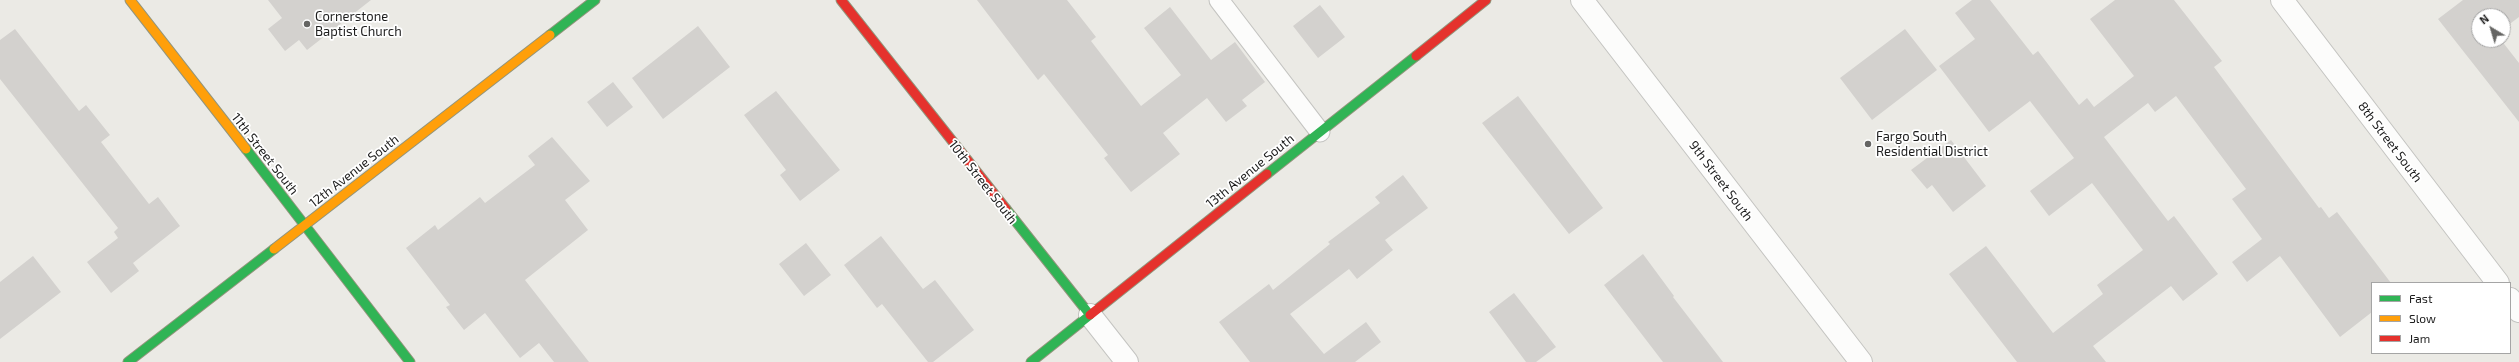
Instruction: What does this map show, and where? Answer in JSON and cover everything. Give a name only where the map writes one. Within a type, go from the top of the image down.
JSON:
[{"type":"street","name":"11th Street South","points":[[130,0],[410,362]]},
{"type":"street","name":"12th Avenue South","points":[[128,362],[595,0]]},
{"type":"street","name":"10th Street South","points":[[841,0],[1127,362]]},
{"type":"street","name":"13th Avenue South","points":[[1031,362],[1486,0]]},
{"type":"street","name":"9th Street South","points":[[1582,0],[1861,362]]},
{"type":"street","name":"8th Street South","points":[[2282,0],[2497,282]]},
{"type":"street","points":[[2511,300],[2519,311]]},
{"type":"lane","points":[[1219,0],[1320,132]]},
{"type":"building","name":"Cornerstone Baptist Church","points":[[268,0],[371,0],[307,50],[299,40],[285,51],[268,29],[282,18]]},
{"type":"building","points":[[977,0],[1067,0],[1096,37],[1091,41],[1141,106],[1181,75],[1144,28],[1170,7],[1211,60],[1235,42],[1265,82],[1242,100],[1247,106],[1226,122],[1207,98],[1163,133],[1180,154],[1131,192],[1104,158],[1108,155],[1044,74],[1038,80]]},
{"type":"building","points":[[1972,0],[1990,0],[2033,55],[2038,51],[2079,105],[2087,98],[2094,107],[2134,76],[2090,19],[2115,0],[2174,0],[2222,61],[2214,67],[2319,208],[2321,207],[2329,218],[2337,212],[2390,282],[2371,282],[2371,313],[2340,337],[2280,256],[2247,282],[2232,262],[2262,239],[2232,199],[2246,189],[2176,96],[2155,112],[2148,103],[2104,137],[2168,221],[2174,216],[2218,274],[2183,301],[2171,286],[2093,346],[2106,362],[2017,362],[1949,274],[1986,246],[2053,333],[2103,294],[2097,285],[2143,250],[2092,183],[2049,216],[2030,191],[2074,158],[2030,101],[1989,132],[1939,66],[1975,39],[1955,13]]},
{"type":"building","points":[[2463,0],[2519,0],[2519,17],[2511,23],[2511,8],[2471,8],[2471,48],[2507,48],[2519,63],[2519,122],[2438,19]]},
{"type":"building","points":[[1320,5],[1345,37],[1318,58],[1293,26]]},
{"type":"building","points":[[698,26],[730,67],[663,119],[632,78]]},
{"type":"building","points":[[15,29],[79,111],[86,105],[110,135],[101,142],[149,204],[158,197],[180,226],[133,263],[139,271],[111,293],[87,262],[118,238],[114,232],[118,228],[0,79],[0,40]]},
{"type":"building","points":[[1905,29],[1937,70],[1872,120],[1840,78]]},
{"type":"building","points":[[613,82],[633,107],[607,127],[587,102]]},
{"type":"building","points":[[776,91],[840,170],[800,201],[780,175],[786,170],[744,115]]},
{"type":"building","points":[[1518,96],[1603,208],[1569,234],[1482,123]]},
{"type":"building","points":[[552,137],[590,181],[565,200],[588,230],[525,280],[589,362],[554,362],[539,343],[520,358],[485,313],[464,330],[446,307],[450,305],[406,248],[435,225],[438,230],[480,197],[485,203],[535,165],[528,156]]},
{"type":"building","points":[[1951,140],[1986,186],[1953,212],[1932,185],[1927,189],[1911,170]]},
{"type":"building","points":[[1403,175],[1428,208],[1385,240],[1393,250],[1357,279],[1349,269],[1290,314],[1324,354],[1366,322],[1381,342],[1355,362],[1250,362],[1219,322],[1269,284],[1273,290],[1330,244],[1328,242],[1380,203],[1375,197]]},
{"type":"building","points":[[881,236],[923,289],[935,280],[974,330],[933,362],[928,362],[882,304],[877,308],[844,265]]},
{"type":"building","points":[[806,243],[831,275],[804,296],[779,264]]},
{"type":"building","points":[[1643,254],[1674,296],[1673,297],[1723,362],[1663,362],[1604,285]]},
{"type":"building","points":[[33,256],[61,292],[0,339],[0,282]]},
{"type":"building","points":[[1514,293],[1556,347],[1536,362],[1526,362],[1489,312]]},
{"type":"traffic: fast","points":[[550,35],[595,0]]},
{"type":"traffic: fast","points":[[1267,174],[1416,56]]},
{"type":"traffic: fast","points":[[246,149],[410,362]]},
{"type":"traffic: fast","points":[[1006,209],[1090,315],[1031,362]]},
{"type":"traffic: fast","points":[[128,362],[274,249]]},
{"type":"traffic: slow","points":[[130,0],[246,149]]},
{"type":"traffic: slow","points":[[274,249],[550,35]]},
{"type":"traffic: jam","points":[[841,0],[1006,209]]},
{"type":"traffic: jam","points":[[1416,56],[1486,0]]},
{"type":"traffic: jam","points":[[1090,315],[1267,174]]},
{"type":"place","name":"Cornerstone Baptist Church","points":[[307,24]]},
{"type":"place","name":"Fargo South Residential District","points":[[1868,144]]}]
